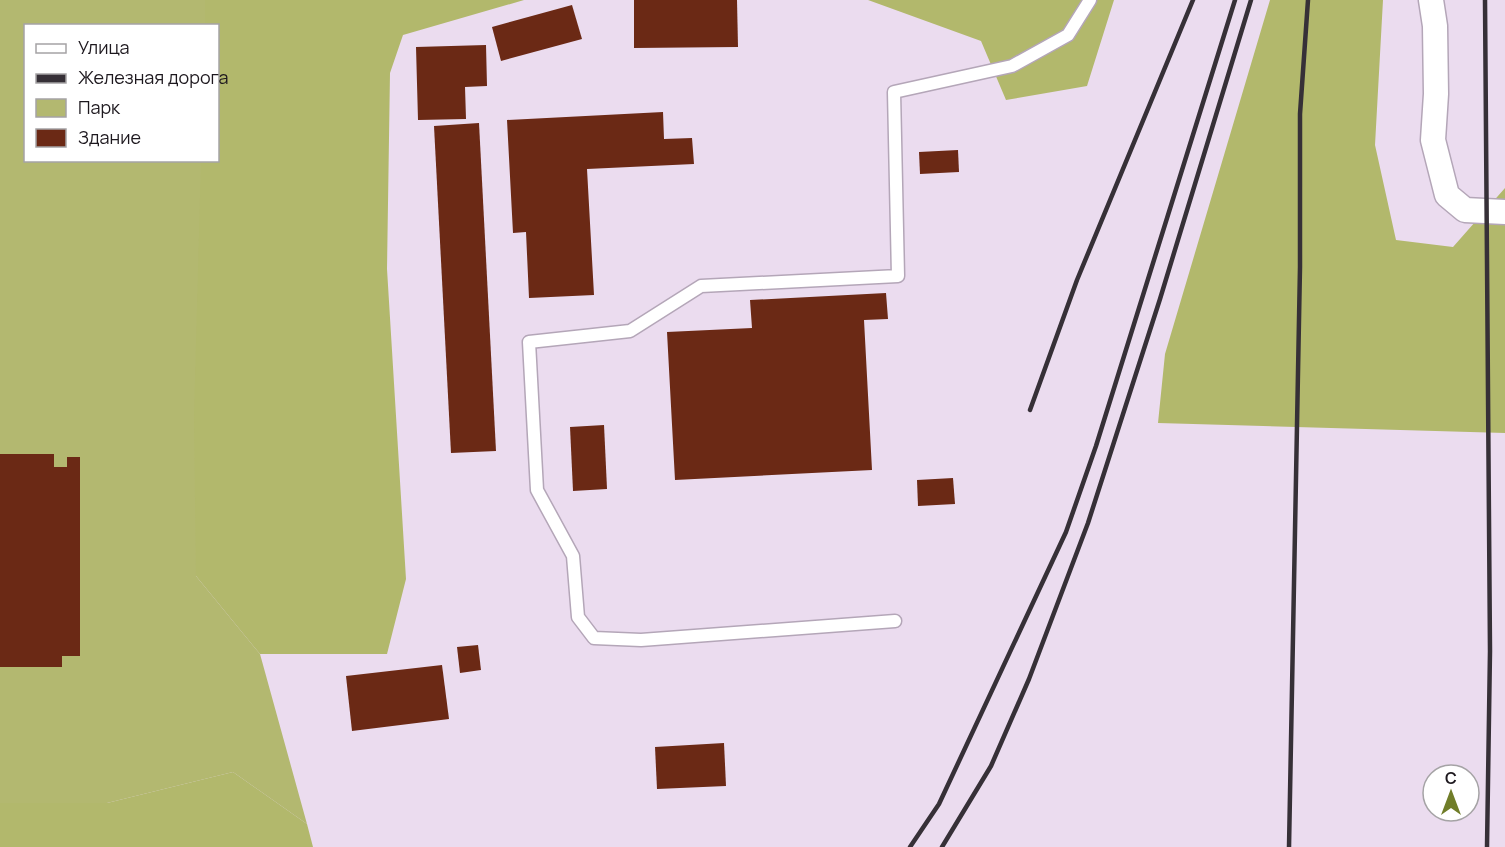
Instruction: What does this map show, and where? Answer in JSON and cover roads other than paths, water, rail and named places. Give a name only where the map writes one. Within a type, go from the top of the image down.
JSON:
[{"type":"street","points":[[1431,0],[1435,26],[1436,93],[1433,140],[1447,195],[1466,210],[1505,212]]},
{"type":"lane","points":[[895,621],[641,640],[594,638],[578,618],[573,556],[537,490],[529,342],[630,331],[701,286],[898,276],[894,92],[1012,66],[1068,35],[1090,0]]},
{"type":"railway","points":[[1030,410],[1077,280],[1193,0]]},
{"type":"railway","points":[[910,847],[939,804],[1066,532],[1096,446],[1235,0]]},
{"type":"railway","points":[[942,847],[991,766],[1029,679],[1088,523],[1160,299],[1251,0]]},
{"type":"railway","points":[[1289,847],[1300,267],[1300,114],[1308,0]]},
{"type":"railway","points":[[1485,0],[1490,651],[1487,847]]}]
